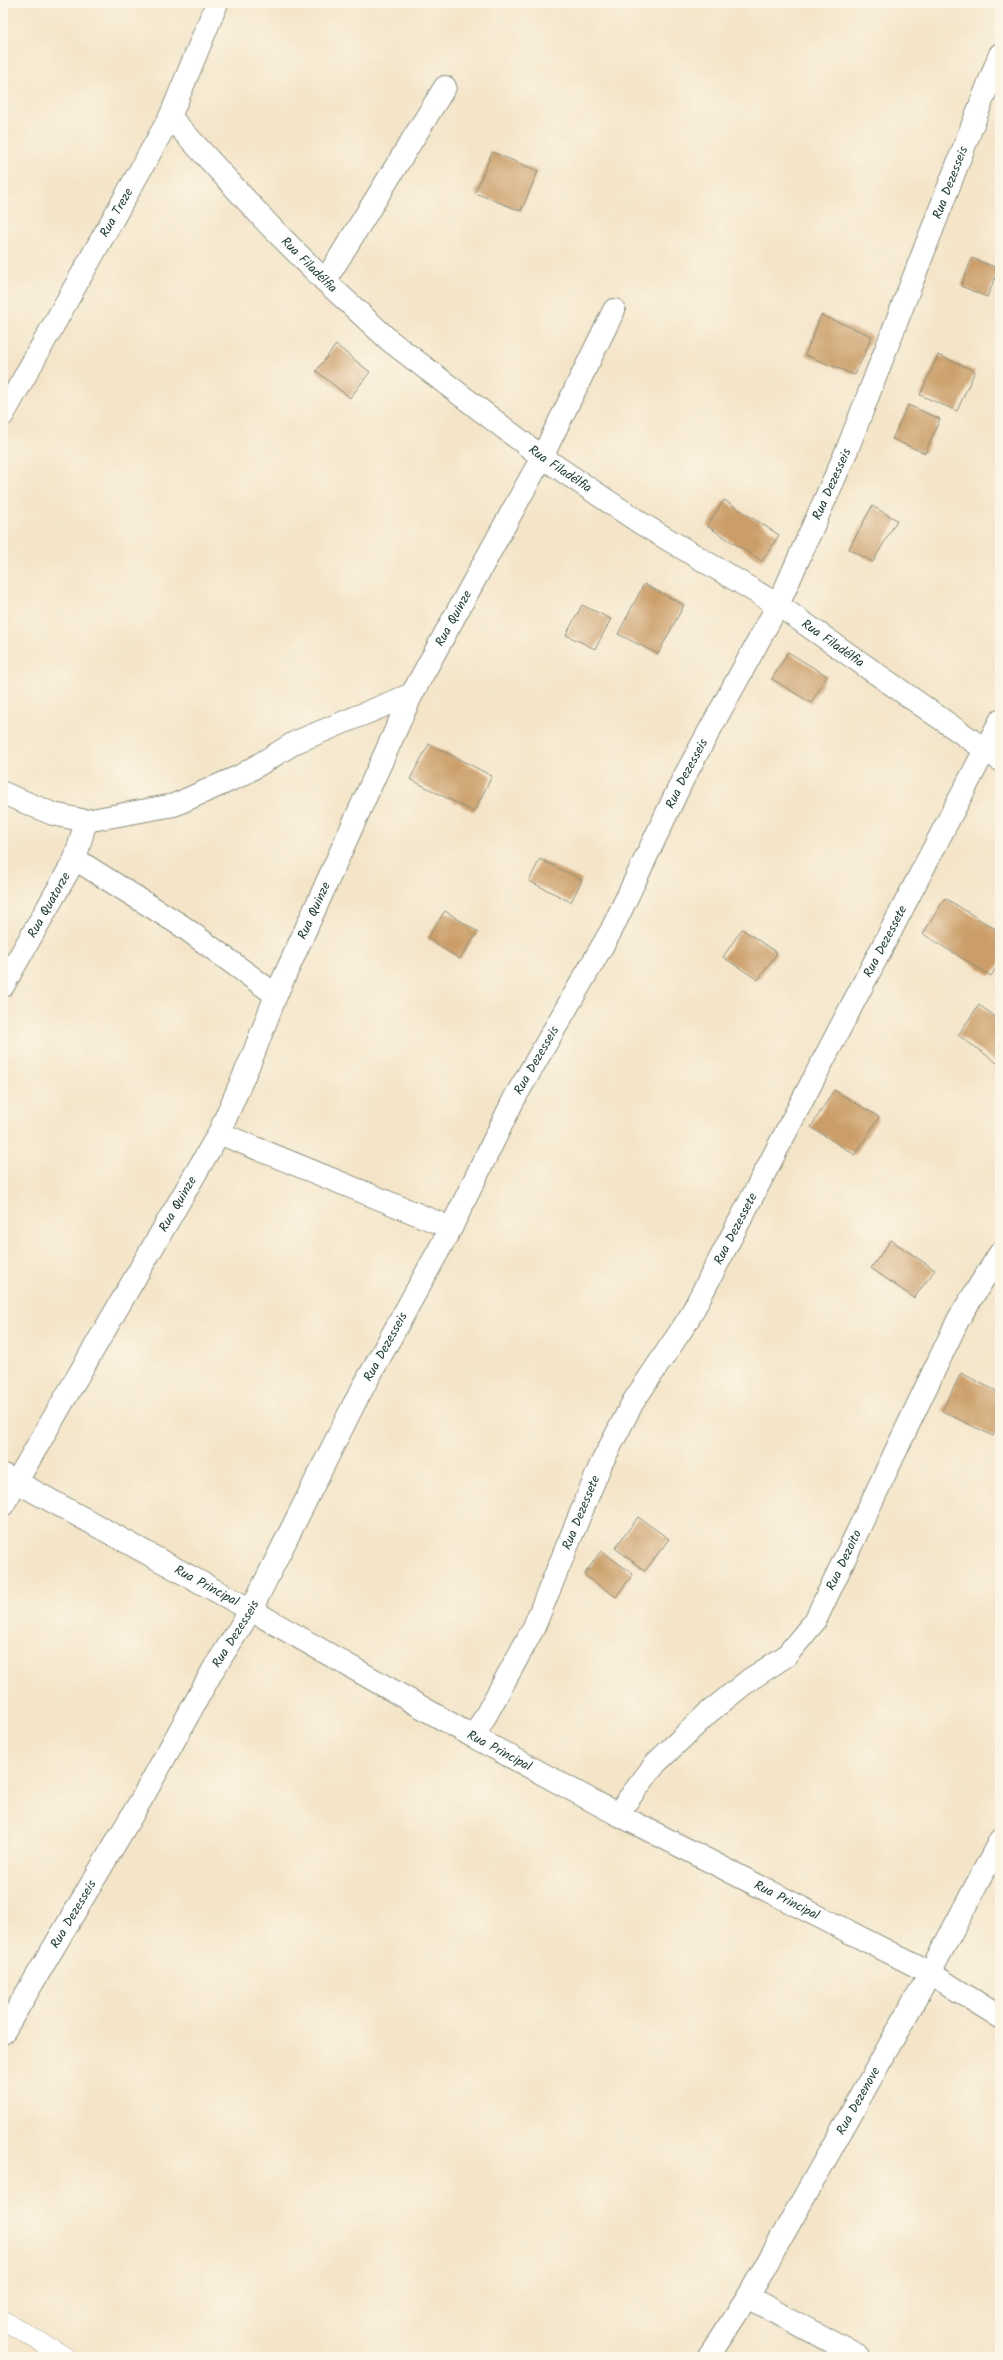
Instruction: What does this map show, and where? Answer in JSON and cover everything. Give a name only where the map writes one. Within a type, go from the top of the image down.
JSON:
[{"type":"street","name":"Rua Treze","points":[[3,416],[170,117],[217,3]]},
{"type":"street","name":"Rua Dezesseis","points":[[3,2033],[144,1795],[213,1670],[252,1610],[354,1404],[451,1228],[514,1099],[611,931],[683,779],[778,605],[847,450],[1000,54]]},
{"type":"street","points":[[325,281],[445,87]]},
{"type":"street","name":"Rua Filadélfia","points":[[170,117],[270,226],[325,281],[390,341],[542,457],[642,524],[778,605],[992,755]]},
{"type":"street","name":"Rua Quinze","points":[[3,1506],[10,1478],[219,1133],[253,1055],[276,995],[412,694],[542,457],[614,310]]},
{"type":"street","points":[[3,793],[52,814],[86,821],[174,805],[242,775],[296,742],[412,694]]},
{"type":"street","name":"Rua Dezessete","points":[[474,1737],[533,1629],[601,1464],[630,1408],[688,1320],[792,1124],[992,755],[1000,722]]},
{"type":"street","name":"Rua Quatorze","points":[[3,986],[75,859],[86,821]]},
{"type":"street","points":[[75,859],[182,926],[276,995]]},
{"type":"street","points":[[219,1133],[451,1228]]},
{"type":"street","name":"Rua Dezoito","points":[[618,1814],[662,1758],[708,1714],[749,1680],[786,1656],[815,1621],[959,1318],[1000,1253]]},
{"type":"street","name":"Rua Principal","points":[[10,1478],[252,1610],[474,1737],[618,1814],[930,1973],[1000,2017]]},
{"type":"street","name":"Rua Dezenove","points":[[708,2357],[748,2297],[930,1973],[1000,1840]]},
{"type":"street","points":[[748,2297],[859,2357]]},
{"type":"lane","points":[[3,2320],[66,2357]]},
{"type":"building","points":[[492,152],[538,171],[521,211],[475,193]]},
{"type":"building","points":[[972,258],[999,269],[987,297],[961,286]]},
{"type":"building","points":[[821,315],[872,336],[855,375],[805,355]]},
{"type":"building","points":[[336,345],[370,372],[350,398],[316,371]]},
{"type":"building","points":[[938,355],[975,371],[957,411],[920,395]]},
{"type":"building","points":[[908,405],[940,419],[925,453],[892,439]]},
{"type":"building","points":[[724,500],[779,535],[762,561],[707,526]]},
{"type":"building","points":[[872,506],[897,520],[873,562],[849,549]]},
{"type":"building","points":[[644,584],[684,605],[658,654],[618,634]]},
{"type":"building","points":[[582,605],[611,619],[595,649],[566,635]]},
{"type":"building","points":[[788,652],[827,676],[811,703],[772,679]]},
{"type":"building","points":[[429,744],[492,776],[474,812],[410,779]]},
{"type":"building","points":[[540,859],[582,880],[571,902],[529,881]]},
{"type":"building","points":[[945,898],[1000,932],[1000,962],[991,976],[923,934]]},
{"type":"building","points":[[445,911],[478,932],[460,959],[427,938]]},
{"type":"building","points":[[742,929],[777,953],[758,980],[723,957]]},
{"type":"building","points":[[979,1005],[1000,1020],[1000,1065],[958,1035]]},
{"type":"building","points":[[834,1090],[879,1117],[855,1155],[811,1127]]},
{"type":"building","points":[[891,1240],[935,1270],[914,1298],[871,1268]]},
{"type":"building","points":[[961,1373],[1000,1393],[1000,1422],[993,1436],[942,1411]]},
{"type":"building","points":[[638,1517],[669,1539],[645,1571],[615,1548]]},
{"type":"building","points":[[601,1551],[633,1574],[616,1597],[584,1575]]}]
